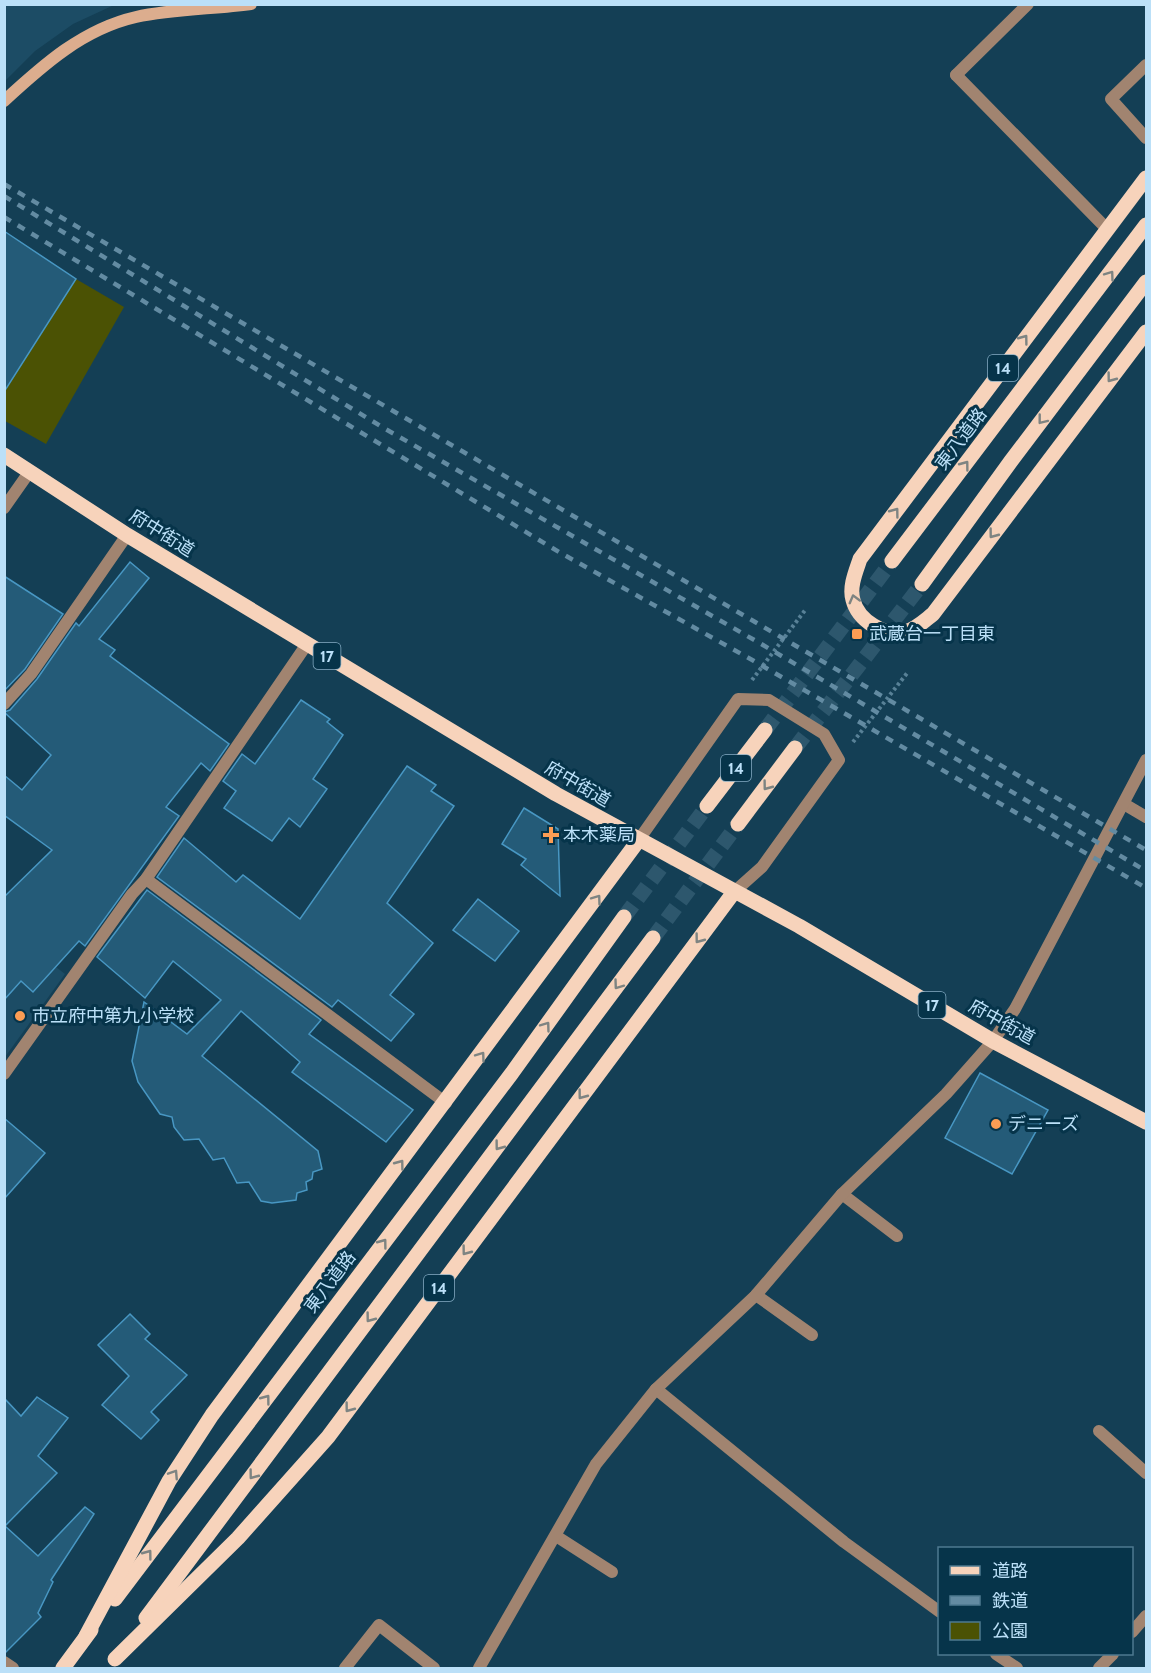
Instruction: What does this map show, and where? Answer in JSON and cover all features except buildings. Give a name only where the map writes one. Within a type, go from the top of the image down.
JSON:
[{"type":"main road","name":"14","points":[[1146,178],[860,559],[852,590],[852,600],[860,615],[882,630],[896,633],[918,626],[933,614],[1146,332]]},
{"type":"main road","name":"東八道路","points":[[892,561],[1146,225]]},
{"type":"main road","points":[[922,584],[1146,282]]},
{"type":"main road","name":"府中街道","points":[[4,455],[127,535],[430,720],[638,840],[799,926],[993,1041],[1146,1122]]},
{"type":"main road","name":"14","points":[[707,806],[765,730]]},
{"type":"main road","name":"14","points":[[738,824],[795,748]]},
{"type":"main road","points":[[86,1636],[169,1481],[212,1415],[446,1103],[638,840]]},
{"type":"main road","name":"14","points":[[112,1664],[238,1538],[328,1437],[734,892]]},
{"type":"main road","name":"東八道路","points":[[63,1668],[512,1073],[624,917]]},
{"type":"main road","name":"14","points":[[112,1664],[652,938]]},
{"type":"street","points":[[4,101],[56,56],[76,42],[106,28],[136,17],[251,4]]},
{"type":"street","points":[[1029,4],[956,75],[1107,229]]},
{"type":"street","points":[[1146,65],[1111,99],[1146,138]]},
{"type":"street","points":[[4,508],[30,471]]},
{"type":"street","points":[[4,704],[31,674],[127,535]]},
{"type":"street","points":[[4,1074],[132,894],[146,879],[307,644]]},
{"type":"street","points":[[638,840],[738,699],[769,700],[824,734],[839,760],[762,867],[734,892]]},
{"type":"street","points":[[479,1668],[596,1464],[656,1389],[756,1295],[842,1194],[946,1094],[993,1041],[1015,1009],[1146,760]]},
{"type":"street","points":[[1124,804],[1146,818]]},
{"type":"street","points":[[146,879],[446,1103]]},
{"type":"street","points":[[842,1194],[897,1236]]},
{"type":"street","points":[[756,1295],[812,1335]]},
{"type":"street","points":[[656,1389],[844,1542],[938,1611]]},
{"type":"street","points":[[1099,1431],[1146,1473]]},
{"type":"street","points":[[556,1536],[612,1572]]},
{"type":"street","points":[[1133,1630],[1146,1616]]},
{"type":"street","points":[[345,1668],[379,1625],[434,1668]]},
{"type":"street","points":[[999,1655],[1017,1668]]},
{"type":"street","points":[[1100,1668],[1111,1655]]},
{"type":"street","points":[[4,1662],[13,1668]]},
{"type":"path","points":[[738,699],[806,609]]},
{"type":"path","points":[[839,760],[908,672]]},
{"type":"shaded area","points":[[5,4],[114,5],[73,24],[35,51],[5,81]]},
{"type":"shaded area","name":"市立府中第九小学校","points":[[5,928],[65,974],[5,1057]]},
{"type":"green space","points":[[76,279],[124,307],[46,444],[5,421],[4,391]]},
{"type":"tunnel","points":[[765,730],[892,561]]},
{"type":"tunnel","points":[[795,748],[922,584]]},
{"type":"tunnel","points":[[624,917],[707,806]]},
{"type":"tunnel","points":[[653,938],[738,824]]},
{"type":"railway","points":[[4,184],[1146,850]]},
{"type":"railway","points":[[4,196],[382,427],[763,645],[1146,871]]},
{"type":"railway","points":[[4,217],[559,552],[754,661],[1146,888]]},
{"type":"place","name":"武蔵台一丁目東","points":[[857,634]]},
{"type":"place","name":"本木薬局","points":[[551,835]]},
{"type":"place","name":"市立府中第九小学校","points":[[20,1016]]},
{"type":"place","name":"デニーズ","points":[[996,1124]]}]
